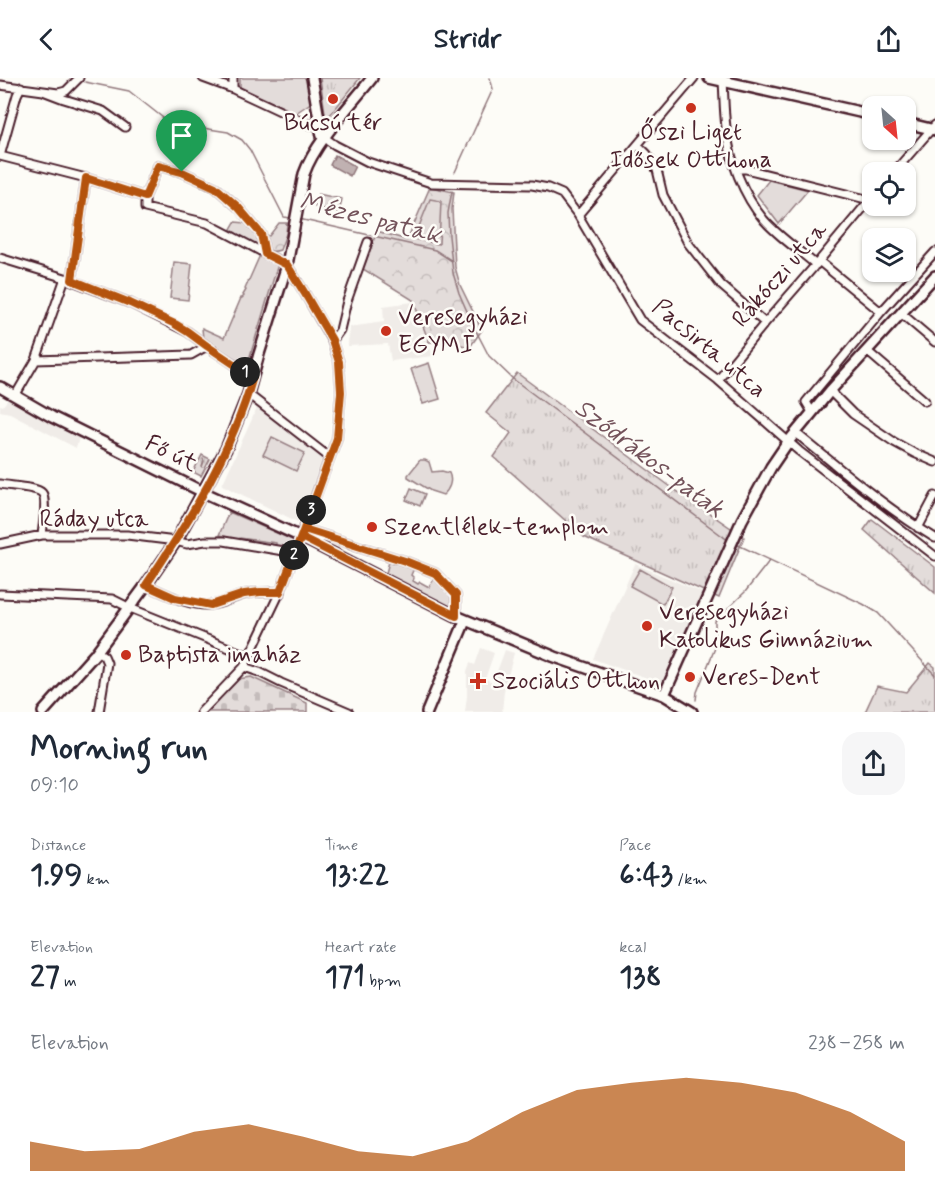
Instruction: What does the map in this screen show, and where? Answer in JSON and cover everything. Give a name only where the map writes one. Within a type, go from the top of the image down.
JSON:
[{"type":"main road","points":[[312,78],[323,137]]},
{"type":"main road","points":[[43,712],[98,651],[130,608],[176,541],[226,449],[248,394],[287,265],[307,164],[323,137],[372,78]]},
{"type":"main road","points":[[709,78],[862,113]]},
{"type":"main road","points":[[916,125],[934,128]]},
{"type":"main road","points":[[664,695],[742,520],[788,442],[830,391],[935,276]]},
{"type":"main road","name":"Fő út","points":[[0,387],[52,417],[203,492],[302,533],[461,618],[555,657],[664,695],[692,712]]},
{"type":"main road","points":[[427,712],[461,618]]},
{"type":"street","points":[[0,85],[57,93],[66,91],[79,78]]},
{"type":"street","points":[[203,78],[233,89],[310,125],[320,125]]},
{"type":"street","points":[[233,78],[233,89]]},
{"type":"street","points":[[578,215],[694,78]]},
{"type":"street","points":[[723,81],[725,126],[729,147],[743,187],[753,205],[780,236],[881,312]]},
{"type":"street","points":[[21,87],[0,156],[86,178],[145,197]]},
{"type":"street","points":[[43,91],[104,111],[125,127]]},
{"type":"street","points":[[903,162],[934,128]]},
{"type":"street","name":"Pacsirta utca","points":[[323,137],[368,162],[431,183],[532,185],[562,194],[578,215],[640,320],[718,380],[788,442],[935,556]]},
{"type":"street","points":[[638,145],[657,170],[663,195],[688,243],[721,285],[765,323]]},
{"type":"street","points":[[201,712],[244,667],[280,592],[337,438],[341,392],[339,362],[332,340],[287,265],[265,254],[207,223],[145,208],[145,197],[158,166],[182,172],[215,187],[238,207],[261,234],[265,254]]},
{"type":"street","points":[[736,169],[746,169],[862,196]]},
{"type":"street","points":[[15,396],[36,360],[68,279],[86,178]]},
{"type":"street","name":"Rákóczi utca","points":[[718,380],[862,209]]},
{"type":"street","points":[[332,340],[340,330],[347,301],[368,242]]},
{"type":"street","points":[[812,412],[806,402],[881,312],[935,252]]},
{"type":"street","points":[[0,258],[68,279],[130,303],[175,324],[253,377]]},
{"type":"street","points":[[902,314],[935,342]]},
{"type":"street","points":[[36,360],[191,355],[207,346]]},
{"type":"street","points":[[867,351],[925,401]]},
{"type":"street","points":[[830,391],[853,414],[894,442],[935,462]]},
{"type":"street","points":[[248,394],[329,457]]},
{"type":"street","points":[[796,433],[856,482],[935,538]]},
{"type":"street","points":[[0,484],[36,489],[42,493],[44,504],[42,536]]},
{"type":"street","points":[[918,528],[935,496]]},
{"type":"street","name":"Fő út","points":[[302,533],[405,561],[435,573],[456,595],[461,618]]},
{"type":"street","name":"Ráday utca","points":[[0,544],[42,536],[127,535],[187,544],[224,541],[295,553]]},
{"type":"street","points":[[146,585],[175,598],[211,605],[244,594],[280,592]]},
{"type":"street","points":[[0,594],[112,599],[249,656]]},
{"type":"street","points":[[98,651],[107,663],[99,712]]},
{"type":"street","points":[[244,667],[349,712]]},
{"type":"shaded area","points":[[335,155],[355,166],[350,176],[330,165]]},
{"type":"shaded area","name":"Veresegyházi EGYMI","points":[[413,302],[433,356],[391,361],[388,344],[348,346],[349,327],[384,322],[383,306]]},
{"type":"shaded area","points":[[8,399],[79,438],[76,448],[10,413],[0,411],[0,405],[3,406]]},
{"type":"shaded area","points":[[257,408],[323,458],[320,479],[300,523],[222,485]]},
{"type":"shaded area","name":"Veresegyházi Katolikus Gimnázium","points":[[635,564],[703,593],[661,683],[593,659]]},
{"type":"shaded area","name":"Szociális Otthon","points":[[481,648],[494,653],[485,679],[493,682],[505,650],[514,653],[504,691],[502,712],[465,712],[467,671],[470,663],[475,665]]},
{"type":"green space","points":[[240,78],[308,78],[312,102],[293,115],[240,88]]},
{"type":"green space","name":"Búcsú tér","points":[[320,78],[360,78],[326,120]]},
{"type":"green space","points":[[769,180],[808,190],[779,224],[757,195]]},
{"type":"green space","points":[[430,187],[454,192],[452,209],[455,267],[460,285],[482,330],[470,347],[448,342],[429,342],[413,300],[363,269],[377,231],[407,240]]},
{"type":"green space","points":[[318,194],[342,199],[339,213],[315,207]]},
{"type":"green space","points":[[430,199],[441,201],[439,244],[414,239]]},
{"type":"green space","points":[[235,222],[246,223],[256,233],[269,236],[279,223],[287,223],[280,250],[267,251],[246,243],[231,229]]},
{"type":"green space","points":[[260,255],[278,264],[247,366],[203,339],[202,328],[224,338]]},
{"type":"green space","points":[[174,262],[192,264],[188,300],[170,298]]},
{"type":"green space","points":[[429,363],[440,399],[423,404],[411,369]]},
{"type":"green space","points":[[517,373],[671,487],[744,537],[719,598],[584,537],[494,457],[511,433],[486,413]]},
{"type":"green space","points":[[272,437],[305,453],[296,471],[263,455]]},
{"type":"green space","points":[[202,455],[210,459],[201,476],[193,472]]},
{"type":"green space","points":[[420,460],[429,462],[432,472],[449,473],[450,485],[443,495],[431,491],[408,477]]},
{"type":"green space","points":[[411,488],[425,494],[420,506],[406,500]]},
{"type":"green space","points":[[229,512],[297,542],[294,550],[276,546],[276,543],[240,538],[239,540],[219,535]]},
{"type":"green space","points":[[872,519],[935,567],[935,593],[864,530]]},
{"type":"green space","points":[[390,558],[415,566],[411,575],[414,578],[413,581],[418,584],[420,582],[429,587],[436,576],[453,596],[451,610],[386,573]]},
{"type":"green space","points":[[640,569],[672,587],[663,604],[630,586]]},
{"type":"green space","points":[[930,663],[935,667],[935,712],[865,712],[877,686],[906,692]]},
{"type":"green space","points":[[251,677],[307,703],[307,712],[207,712],[238,679]]},
{"type":"waterway","name":"Sződrákos-patak","points":[[455,172],[493,89],[490,78]]},
{"type":"waterway","name":"Mézes patak","points":[[85,82],[129,91],[167,121],[228,132],[242,140],[250,150],[284,217],[291,218]]},
{"type":"waterway","name":"Sződrákos-patak","points":[[452,191],[448,213],[453,273],[459,293],[489,356],[513,379],[729,541]]},
{"type":"waterway","name":"Mézes patak","points":[[299,219],[435,250],[452,261]]},
{"type":"waterway","points":[[202,467],[203,459]]},
{"type":"waterway","name":"Sződrákos-patak","points":[[736,544],[878,613],[935,675]]},
{"type":"waterway","points":[[696,700],[697,692],[715,648],[715,621],[745,592],[770,560]]},
{"type":"place","name":"Búcsú tér","points":[[333,99]]},
{"type":"place","name":"Őszi Liget Idősek Otthona","points":[[691,108]]},
{"type":"place","name":"Veresegyházi EGYMI","points":[[386,331]]},
{"type":"place","name":"Szentlélek-templom","points":[[372,527]]},
{"type":"place","name":"Veresegyházi Katolikus Gimnázium","points":[[647,626]]},
{"type":"place","name":"Baptista imaház","points":[[126,655]]},
{"type":"place","name":"Veres-Dent","points":[[690,677]]},
{"type":"place","name":"Szociális Otthon","points":[[478,681]]},
{"type":"route","points":[[182,172],[158,166],[145,197],[86,178],[72,280],[175,324],[253,377],[226,449],[208,484],[176,541],[146,585],[175,598],[211,605],[244,594],[280,592],[304,529],[405,561],[435,573],[456,595],[456,616],[301,537],[304,529],[321,485],[337,438],[341,392],[339,362],[332,340],[287,265],[265,254],[261,234],[238,207],[215,187],[182,172]]}]
